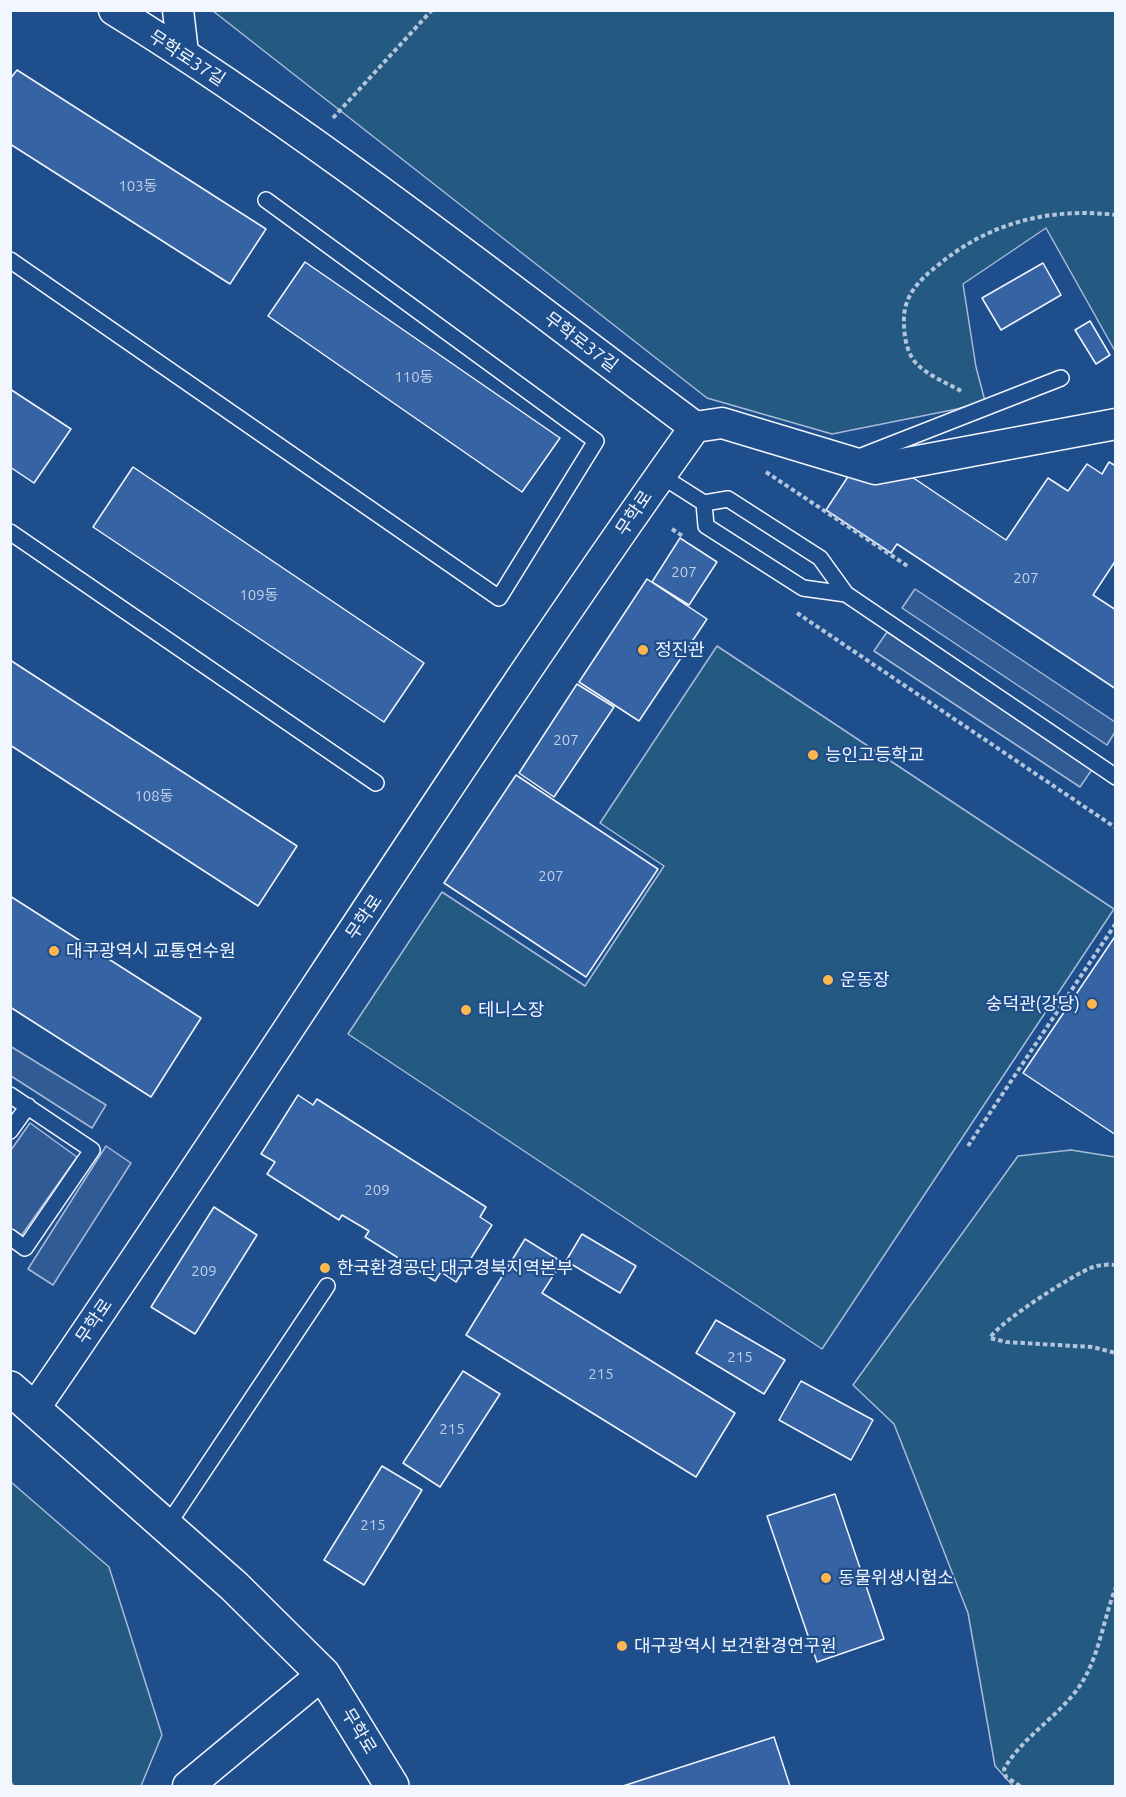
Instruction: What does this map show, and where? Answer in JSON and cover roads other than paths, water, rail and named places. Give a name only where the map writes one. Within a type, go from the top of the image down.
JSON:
[{"type":"main road","name":"무학로","points":[[22,1399],[234,1586],[323,1674],[392,1786]]},
{"type":"street","name":"무학로37길","points":[[114,10],[183,53],[307,138],[695,426]]},
{"type":"street","points":[[178,10],[183,53]]},
{"type":"street","points":[[695,426],[722,423],[875,469],[1116,424]]},
{"type":"street","name":"무학로","points":[[22,1399],[695,426]]},
{"type":"street","points":[[188,1786],[323,1674]]},
{"type":"lane","points":[[10,260],[499,598],[596,441],[266,200]]},
{"type":"lane","points":[[848,461],[1061,378]]},
{"type":"lane","points":[[660,475],[704,503],[728,499],[820,558],[846,594],[1116,777]]},
{"type":"lane","points":[[704,503],[706,526],[803,588],[846,594]]},
{"type":"lane","points":[[10,532],[376,783]]},
{"type":"lane","points":[[10,1095],[92,1150],[26,1248],[10,1237]]},
{"type":"lane","points":[[10,1131],[28,1106]]},
{"type":"lane","points":[[167,1526],[327,1286]]},
{"type":"place","name":"정진관","points":[[643,650]]},
{"type":"place","name":"능인고등학교","points":[[813,755]]},
{"type":"place","name":"대구광역시 교통연수원","points":[[54,951]]},
{"type":"place","name":"운동장","points":[[828,980]]},
{"type":"place","name":"숭덕관(강당)","points":[[1092,1004]]},
{"type":"place","name":"테니스장","points":[[466,1010]]},
{"type":"place","name":"한국환경공단 대구경북지역본부","points":[[325,1268]]},
{"type":"place","name":"동물위생시험소","points":[[826,1578]]},
{"type":"place","name":"대구광역시 보건환경연구원","points":[[622,1646]]}]
